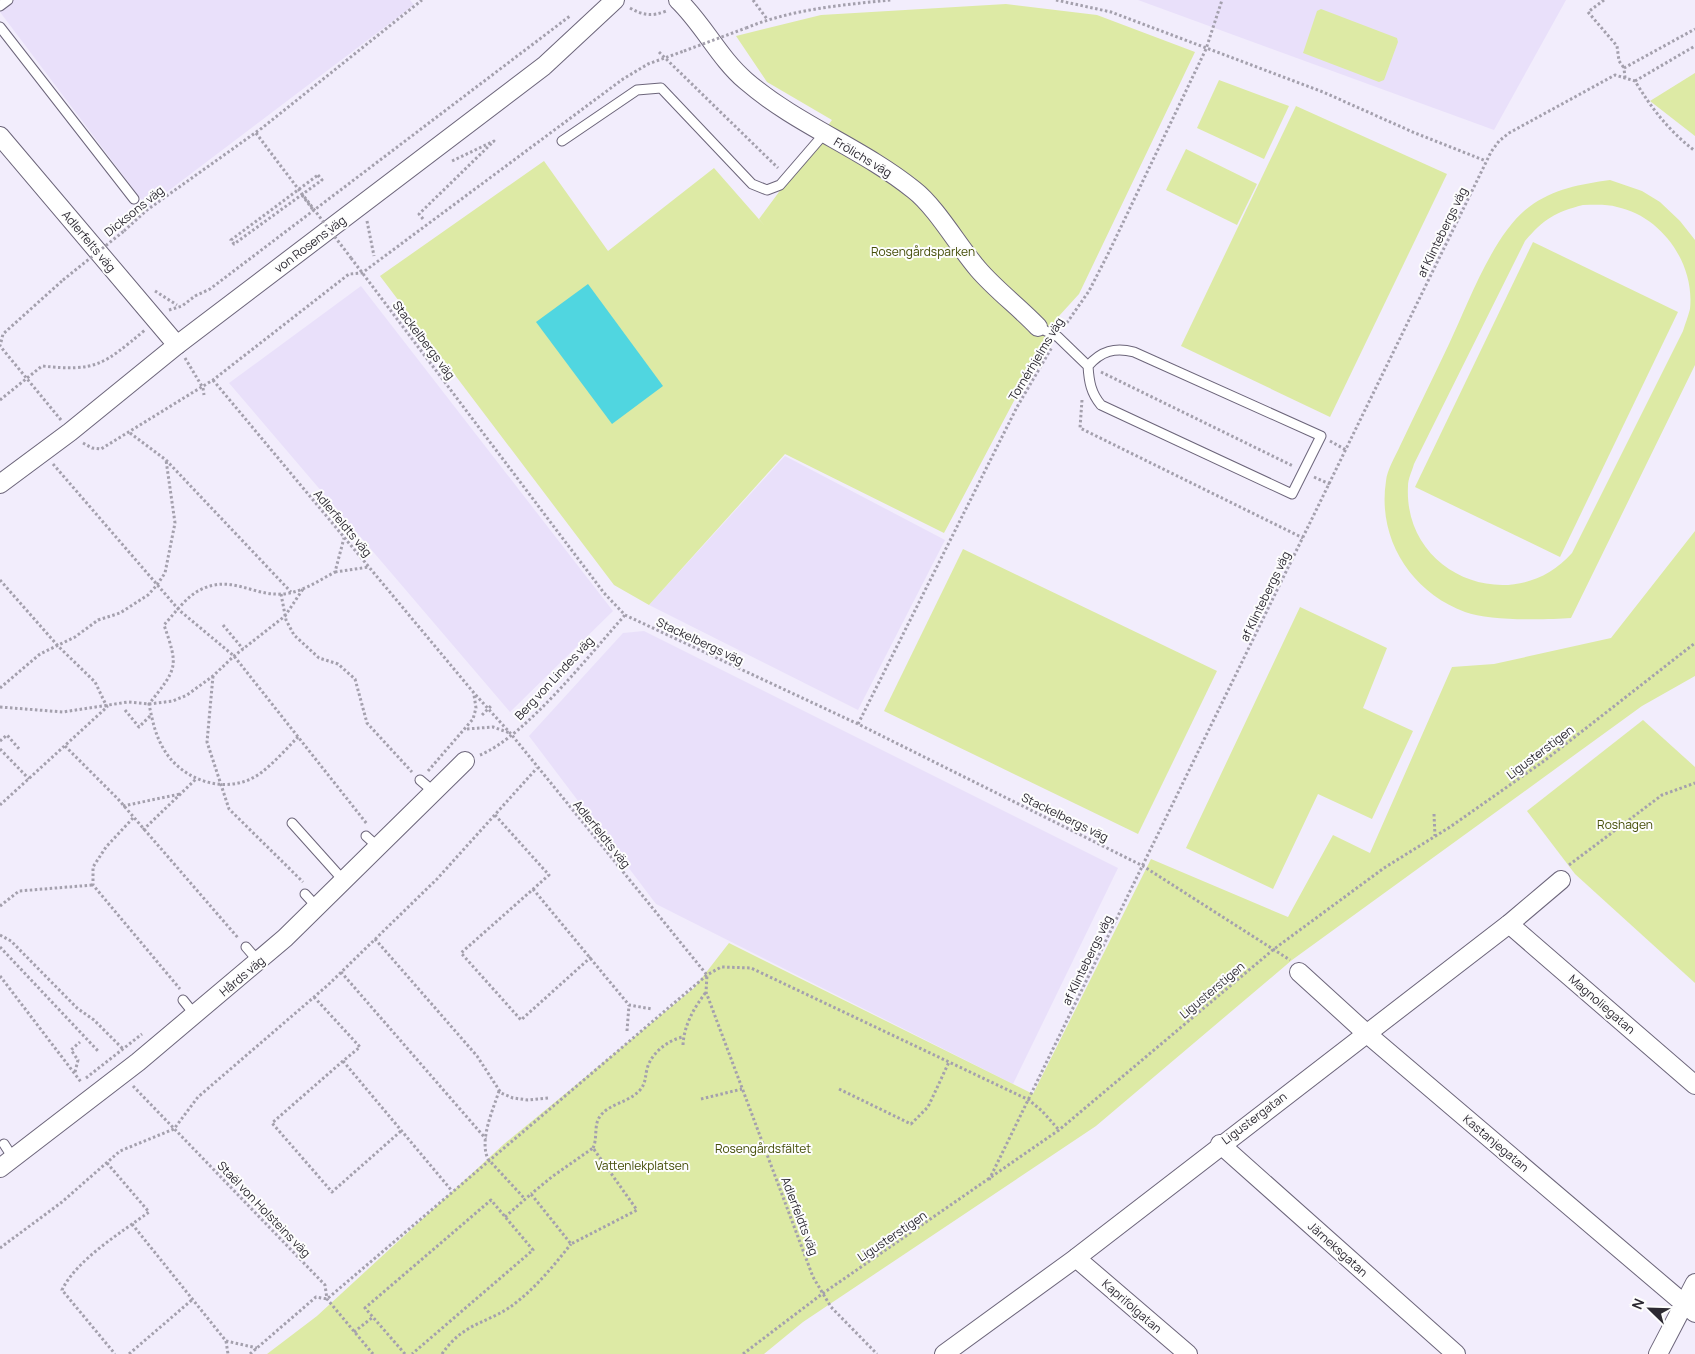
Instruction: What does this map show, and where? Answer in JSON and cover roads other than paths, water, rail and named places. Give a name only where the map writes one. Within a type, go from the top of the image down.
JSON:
[{"type":"street","name":"Frölichs väg","points":[[680,1],[720,54],[745,80],[780,108],[889,172],[916,191],[979,271],[1038,327]]},
{"type":"street","name":"von Rosens väg","points":[[0,484],[70,432],[177,345],[544,66],[620,2]]},
{"type":"street","name":"Adlerfelts väg","points":[[0,136],[177,345]]},
{"type":"street","name":"Hårds väg","points":[[6,1157],[195,1015],[259,962],[344,881],[372,838],[434,792],[465,761]]},
{"type":"street","name":"Ligustergatan","points":[[944,1354],[1076,1258],[1220,1144],[1509,924],[1561,880]]},
{"type":"street","name":"Magnoliegatan","points":[[1509,924],[1695,1085]]},
{"type":"street","name":"Kastanjegatan","points":[[1299,972],[1366,1033],[1690,1308]]},
{"type":"street","name":"Järneksgatan","points":[[1220,1144],[1456,1354]]},
{"type":"street","name":"Kaprifolgatan","points":[[1076,1258],[1188,1354]]},
{"type":"street","points":[[1658,1354],[1690,1308],[1695,1283]]},
{"type":"lane","points":[[0,6],[8,0]]},
{"type":"lane","points":[[0,27],[134,198]]},
{"type":"lane","points":[[562,141],[637,90],[662,88],[752,184],[767,190],[780,185],[824,134]]},
{"type":"lane","points":[[1038,327],[1058,337],[1088,366],[1089,382],[1094,396],[1101,405],[1292,494],[1321,436],[1134,352],[1122,349],[1108,351],[1096,357],[1088,366]]},
{"type":"lane","points":[[420,780],[434,792]]},
{"type":"lane","points":[[292,822],[344,881]]},
{"type":"lane","points":[[308,891],[317,907]]},
{"type":"lane","points":[[246,947],[259,962]]},
{"type":"lane","points":[[185,999],[195,1015]]},
{"type":"water","points":[[588,284],[663,386],[612,424],[536,322]]},
{"type":"park label","name":"Rosengårdsparken","points":[[923,251]]},
{"type":"park label","name":"Roshagen","points":[[1625,824]]},
{"type":"park label","name":"Rosengårdsfältet","points":[[763,1148]]},
{"type":"park label","name":"Vattenlekplatsen","points":[[642,1165]]}]
